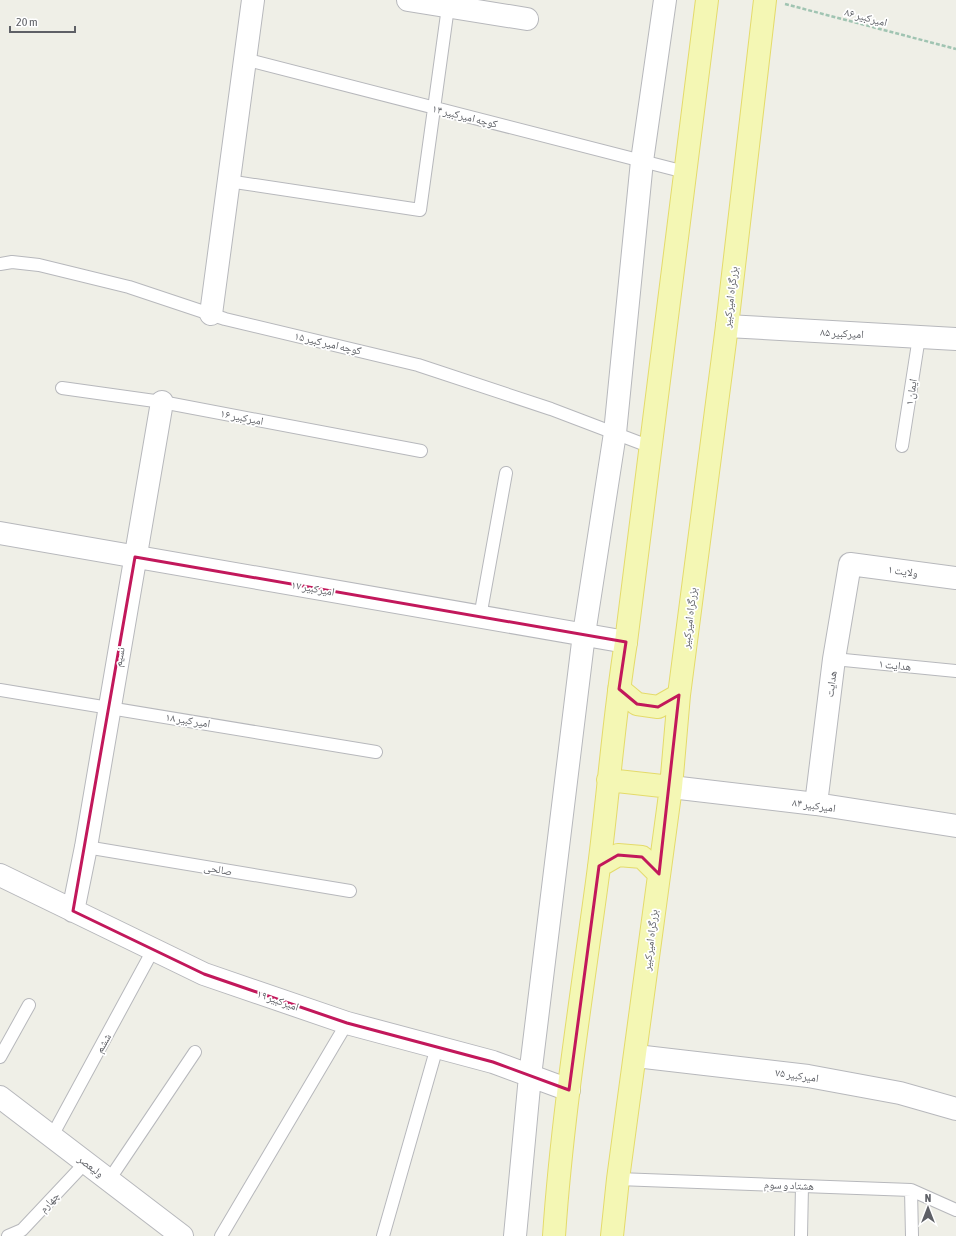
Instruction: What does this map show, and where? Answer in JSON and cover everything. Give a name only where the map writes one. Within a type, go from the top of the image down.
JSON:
[{"type":"main road","points":[[554,1236],[558,1181],[569,1090],[599,866],[619,689],[707,0]]},
{"type":"main road","name":"بزرگراه امیرکبیر","points":[[612,1236],[618,1179],[636,1056],[671,787],[679,695],[727,326],[772,1]]},
{"type":"main road","points":[[619,689],[637,704],[658,707],[679,695]]},
{"type":"main road","points":[[608,780],[671,787]]},
{"type":"main road","points":[[599,866],[618,856],[642,857],[659,874]]},
{"type":"street","points":[[211,314],[253,0]]},
{"type":"street","points":[[408,0],[527,19]]},
{"type":"street","points":[[515,1236],[530,1076],[584,634],[615,433],[642,161],[665,0]]},
{"type":"street","name":"امیرکبیر ۸۵","points":[[727,326],[956,339]]},
{"type":"street","name":"نسیم","points":[[74,911],[162,402]]},
{"type":"street","name":"امیرکبیر ۱۷","points":[[0,533],[626,642]]},
{"type":"street","name":"ولایت ۱","points":[[850,564],[956,578]]},
{"type":"street","name":"هدایت","points":[[816,804],[834,658],[850,564]]},
{"type":"street","name":"امیرکبیر ۸۴","points":[[671,787],[816,804],[956,826]]},
{"type":"street","name":"امیرکبیر ۱۹","points":[[0,875],[204,974],[347,1023],[493,1062],[569,1090]]},
{"type":"street","name":"امیرکبیر ۷۵","points":[[636,1056],[808,1076],[900,1093],[956,1110]]},
{"type":"street","name":"ولیعصر","points":[[0,1097],[182,1236]]},
{"type":"lane","points":[[228,181],[420,210],[448,7]]},
{"type":"lane","name":"کوچه امیرکبیر ۱۴","points":[[244,59],[685,172]]},
{"type":"lane","name":"کوچه امیر کبیر ۱۵","points":[[0,264],[12,262],[39,265],[129,287],[233,320],[418,365],[551,409],[651,447]]},
{"type":"lane","name":"ایمان ۱","points":[[902,446],[919,337]]},
{"type":"lane","name":"امیرکبیر ۱۶","points":[[62,388],[162,402],[421,451]]},
{"type":"lane","points":[[480,616],[506,474]]},
{"type":"lane","name":"هدایت ۱","points":[[834,658],[956,671]]},
{"type":"lane","name":"امیر کبیر ۱۸","points":[[0,690],[376,752]]},
{"type":"lane","name":"صالحی","points":[[86,847],[350,891]]},
{"type":"lane","name":"ششم","points":[[52,1136],[154,950]]},
{"type":"lane","points":[[0,1057],[29,1005]]},
{"type":"lane","points":[[221,1236],[347,1023]]},
{"type":"lane","points":[[383,1236],[437,1047]]},
{"type":"lane","points":[[109,1180],[195,1052]]},
{"type":"lane","name":"چهارم","points":[[8,1236],[22,1230],[86,1162]]},
{"type":"lane","name":"هشتاد و سوم","points":[[618,1179],[911,1190],[956,1210]]},
{"type":"lane","points":[[801,1236],[802,1186]]},
{"type":"lane","points":[[911,1190],[912,1236]]},
{"type":"path","name":"امیرکبیر ۸۶","points":[[772,1],[956,49]]},
{"type":"highlighted area","points":[[135,557],[626,642],[619,689],[637,704],[658,707],[679,695],[659,874],[642,857],[618,855],[599,866],[569,1090],[493,1062],[347,1023],[204,974],[73,911]]}]
